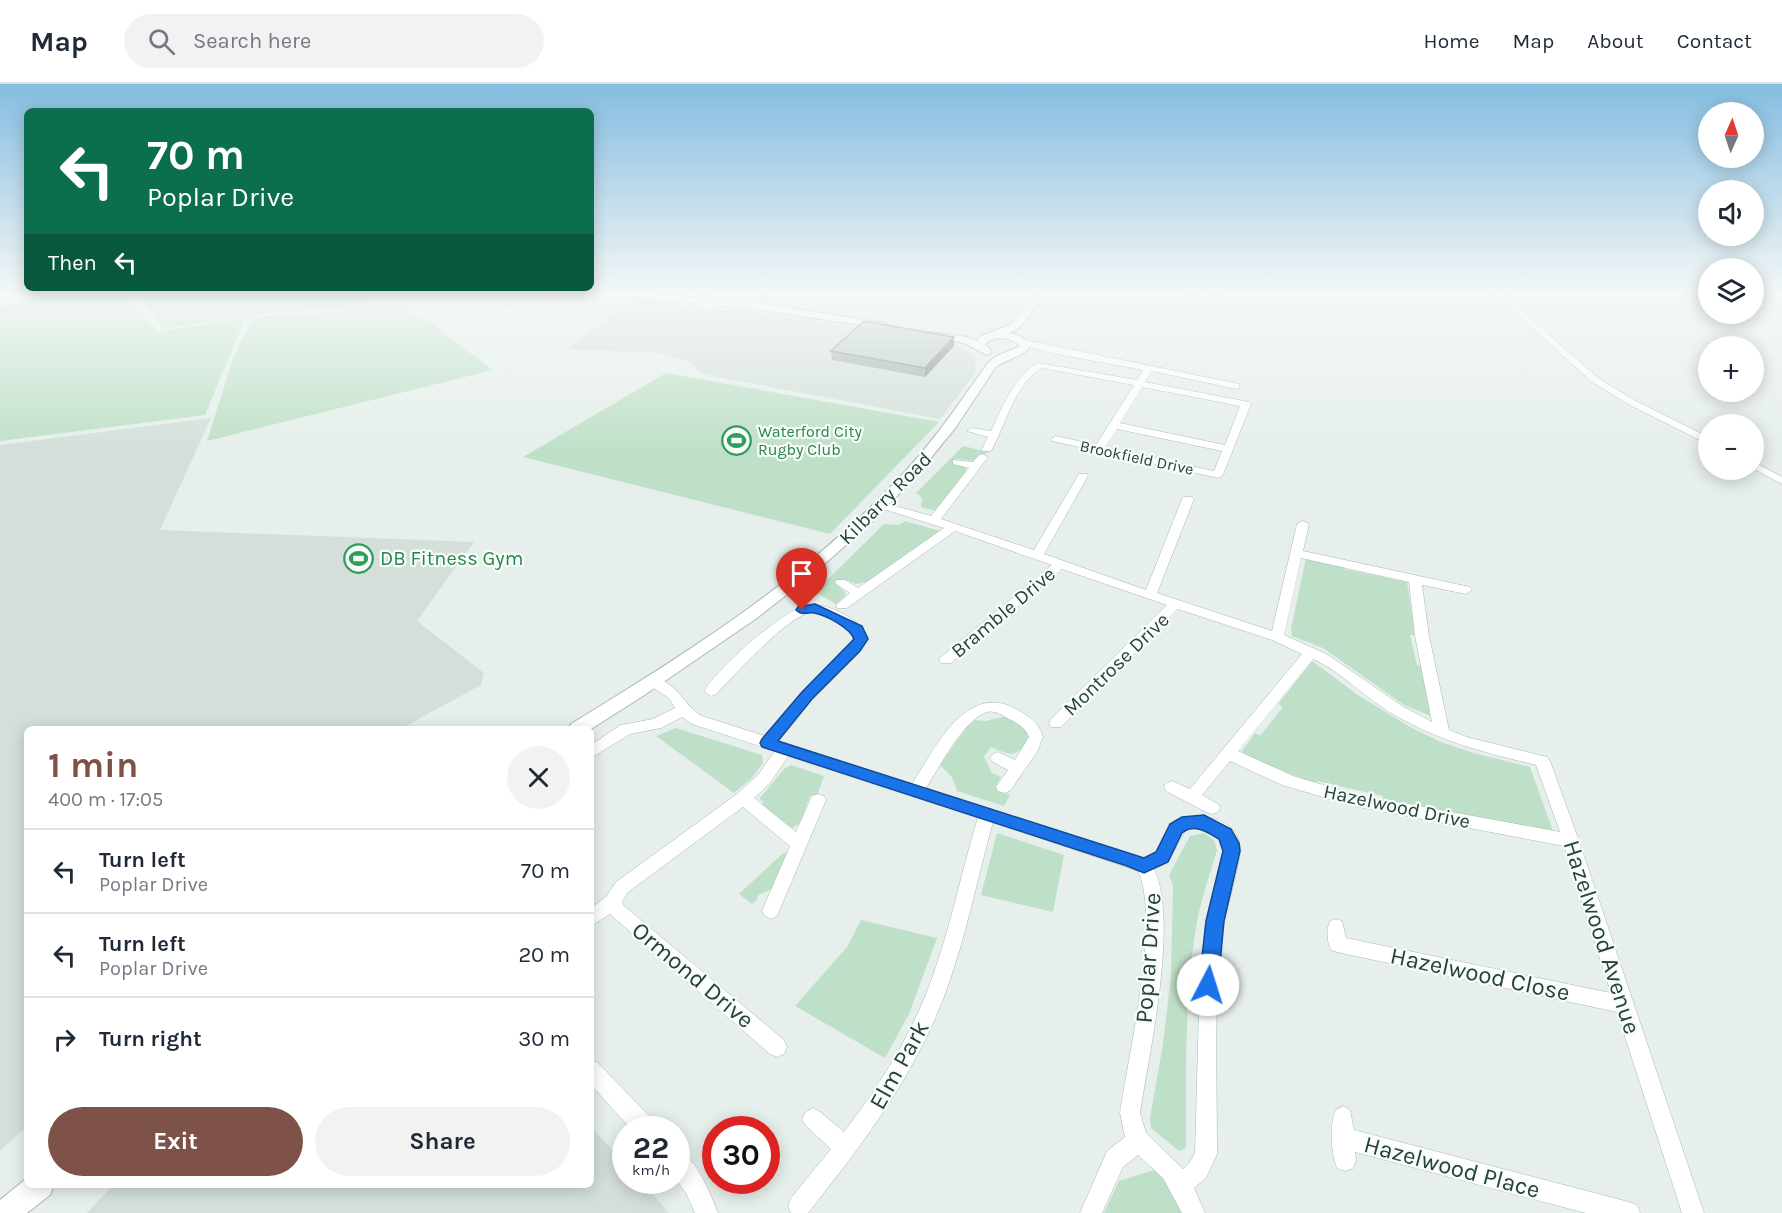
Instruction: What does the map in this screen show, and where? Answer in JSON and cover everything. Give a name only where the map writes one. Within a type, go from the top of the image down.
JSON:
[{"type":"street","points":[[987,345],[991,366]]},
{"type":"street","points":[[990,345],[1004,354],[1022,347],[1051,350],[1236,386]]},
{"type":"street","points":[[1555,345],[1595,380],[1631,402],[1698,436]]},
{"type":"street","name":"Kilbarry Road","points":[[582,726],[654,682],[791,585],[881,505],[942,440],[991,366],[1022,347]]},
{"type":"street","points":[[934,520],[982,457],[1020,385],[1035,367],[1041,365],[1139,382],[1246,404],[1228,449],[1113,425]]},
{"type":"street","points":[[1099,449],[1149,368]]},
{"type":"street","points":[[972,431],[994,435]]},
{"type":"street","name":"Brookfield Drive","points":[[1056,439],[1218,475],[1228,449]]},
{"type":"street","points":[[957,462],[982,457]]},
{"type":"street","points":[[1764,471],[1782,481]]},
{"type":"street","points":[[1038,555],[1083,476]]},
{"type":"street","points":[[1150,596],[1188,500]]},
{"type":"street","points":[[881,505],[954,526],[1150,596],[1277,637],[1323,658],[1397,710],[1442,733]]},
{"type":"street","points":[[1277,637],[1303,524]]},
{"type":"street","points":[[842,605],[954,526]]},
{"type":"street","points":[[1296,553],[1466,590]]},
{"type":"street","name":"Bramble Drive","points":[[946,660],[1061,564]]},
{"type":"street","points":[[1415,580],[1422,636],[1442,733]]},
{"type":"street","points":[[841,583],[859,593]]},
{"type":"street","name":"Montrose Drive","points":[[1056,723],[1168,614],[1175,604]]},
{"type":"street","points":[[711,691],[761,642],[802,610],[818,609],[859,632],[861,639],[858,644],[807,696],[768,743]]},
{"type":"street","points":[[1192,797],[1311,652]]},
{"type":"street","points":[[654,682],[674,695],[697,720],[1144,866]]},
{"type":"street","points":[[916,791],[951,738],[972,714],[984,708],[1002,708],[1034,729],[1035,744],[1016,767],[1004,787]]},
{"type":"street","points":[[594,750],[626,729],[656,724],[685,709]]},
{"type":"street","name":"Hazelwood Avenue","points":[[1442,733],[1464,742],[1542,760],[1571,841],[1693,1213]]},
{"type":"street","points":[[594,916],[612,902],[622,886],[743,798],[764,779],[785,749]]},
{"type":"street","name":"Hazelwood Drive","points":[[1228,753],[1288,781],[1354,800],[1571,841]]},
{"type":"street","points":[[998,758],[1016,767]]},
{"type":"street","points":[[1172,787],[1212,808]]},
{"type":"street","points":[[743,798],[799,844]]},
{"type":"street","points":[[771,911],[818,800]]},
{"type":"street","name":"Elm Park","points":[[799,1206],[847,1148],[891,1085],[925,1021],[945,968],[987,814]]},
{"type":"street","name":"Poplar Drive","points":[[1138,1141],[1132,1128],[1130,1113],[1149,992],[1153,934],[1153,885],[1150,874],[1144,866],[1162,857],[1176,829],[1188,822],[1204,822],[1215,826],[1225,834],[1232,846],[1215,921],[1209,972],[1206,1154],[1198,1170],[1181,1185]]},
{"type":"street","name":"Ormond Drive","points":[[612,902],[618,911],[777,1047]]},
{"type":"street","name":"Hazelwood Close","points":[[1337,943],[1623,1004]]},
{"type":"street","points":[[594,1073],[634,1116]]},
{"type":"street","points":[[813,1119],[847,1148]]},
{"type":"street","name":"Hazelwood Place","points":[[1344,1138],[1629,1213]]},
{"type":"street","points":[[1091,1213],[1115,1159],[1138,1141],[1171,1170],[1194,1213]]},
{"type":"street","points":[[690,1180],[707,1213]]},
{"type":"street","points":[[6,1213],[36,1188]]},
{"type":"shaded area","points":[[573,345],[957,345],[975,357],[976,372],[940,419],[702,374],[688,360],[660,353],[567,349]]},
{"type":"shaded area","points":[[211,418],[160,530],[474,542],[417,621],[484,673],[481,685],[406,726],[24,726],[24,1129],[0,1151],[0,445]]},
{"type":"shaded area","points":[[594,1130],[612,1149],[612,1194],[653,1194],[669,1213],[87,1213],[110,1188],[594,1188]]},
{"type":"green space","points":[[0,345],[234,345],[205,415],[0,441]]},
{"type":"green space","points":[[240,345],[459,345],[493,370],[207,441]]},
{"type":"green space","name":"Waterford City Rugby Club","points":[[666,373],[939,422],[830,534],[523,457]]},
{"type":"green space","points":[[963,446],[988,452],[973,461],[956,459],[953,463],[965,467],[966,471],[935,511],[921,507],[922,498],[916,493]]},
{"type":"green space","points":[[905,521],[940,531],[867,582],[856,584],[843,579],[836,584],[845,592],[845,596],[836,604],[815,592],[884,524],[899,525]]},
{"type":"green space","points":[[1306,558],[1344,566],[1344,569],[1407,582],[1415,635],[1410,635],[1417,665],[1422,666],[1431,716],[1404,705],[1323,648],[1292,636],[1291,629]]},
{"type":"green space","points":[[1312,661],[1358,695],[1410,727],[1441,742],[1477,754],[1530,767],[1553,831],[1383,800],[1383,796],[1317,781],[1316,784],[1245,756],[1242,751],[1255,733],[1260,736],[1283,707],[1278,704]]},
{"type":"green space","points":[[1007,716],[1027,729],[1030,737],[1018,752],[1009,753],[991,747],[984,757],[992,773],[1001,777],[995,788],[1010,795],[1004,806],[957,791],[952,777],[940,765],[967,727],[975,720],[986,721]]},
{"type":"green space","points":[[676,728],[762,755],[763,763],[751,779],[734,793],[656,736]]},
{"type":"green space","points":[[791,765],[824,776],[817,796],[810,796],[800,823],[792,828],[760,806],[764,802],[759,799],[784,769]]},
{"type":"green space","points":[[997,833],[1064,855],[1053,912],[981,895]]},
{"type":"green space","points":[[1204,833],[1214,840],[1217,850],[1201,904],[1194,940],[1188,999],[1186,1148],[1179,1151],[1151,1128],[1150,1118],[1163,1044],[1171,976],[1173,886],[1169,875],[1190,836]]},
{"type":"green space","points":[[788,852],[772,889],[758,895],[757,900],[752,904],[739,894],[782,854]]},
{"type":"green space","points":[[861,920],[937,938],[909,1014],[885,1058],[795,1006],[847,947]]},
{"type":"green space","points":[[1154,1170],[1166,1181],[1182,1213],[1104,1213],[1119,1181]]},
{"type":"building","points":[[838,345],[947,345],[925,368],[831,351]]},
{"type":"place","name":"Waterford City Rugby Club","points":[[737,440]]},
{"type":"place","name":"DB Fitness Gym","points":[[359,558]]},
{"type":"route","points":[[802,610],[809,608],[825,613],[857,629],[861,634],[861,639],[807,696],[768,743],[1144,866],[1162,857],[1176,829],[1182,824],[1194,821],[1204,822],[1215,826],[1225,834],[1231,843],[1232,851],[1215,921],[1208,985]]}]
